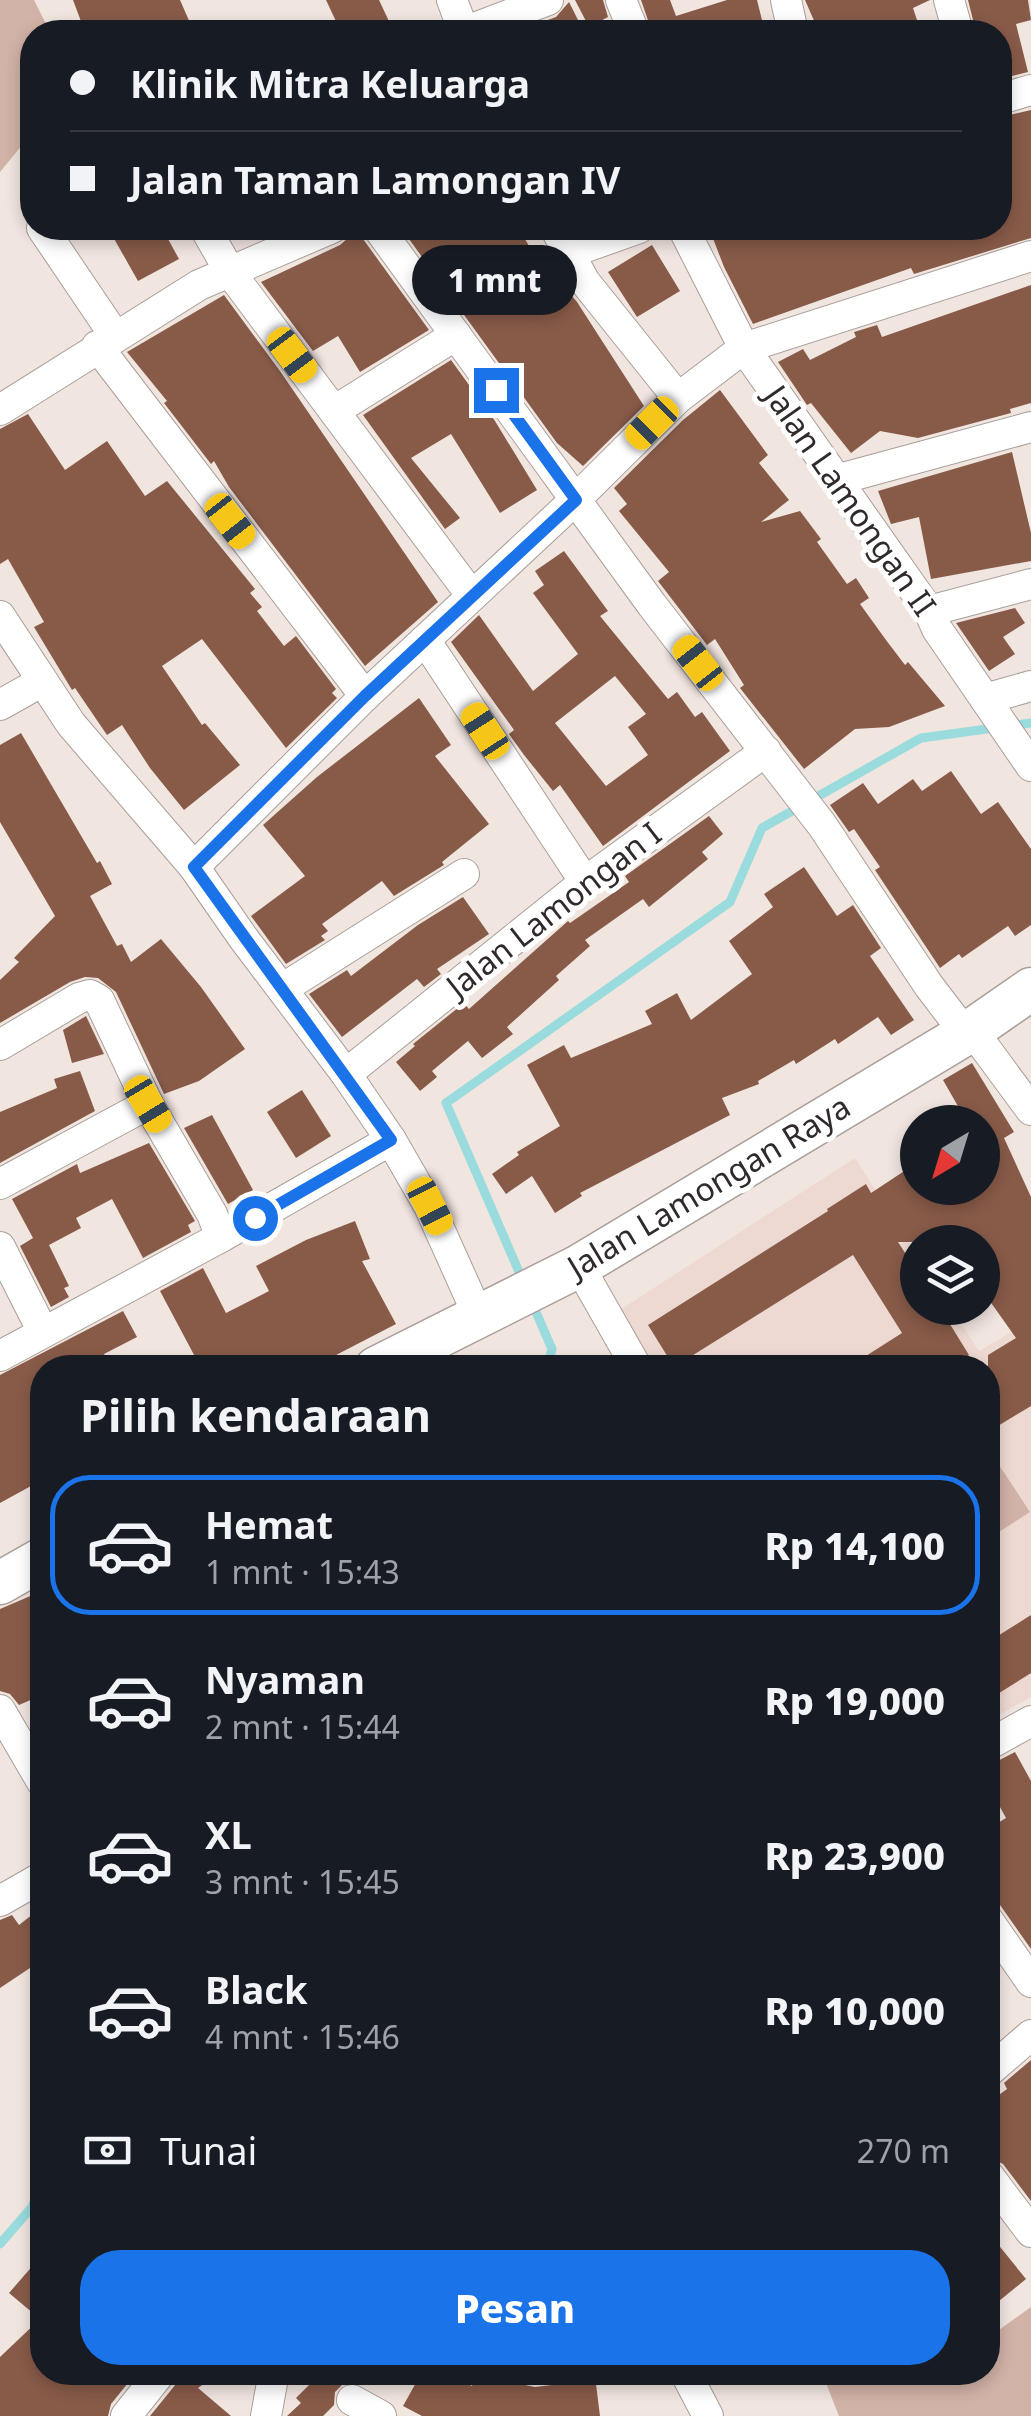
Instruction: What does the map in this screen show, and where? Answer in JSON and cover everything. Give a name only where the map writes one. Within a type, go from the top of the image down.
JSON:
[{"type":"street","points":[[496,20],[548,0]]},
{"type":"street","points":[[47,240],[106,341],[365,696]]},
{"type":"street","points":[[212,240],[230,272],[472,596]]},
{"type":"street","points":[[0,410],[199,285],[304,240]]},
{"type":"street","points":[[387,240],[652,605],[822,824],[929,986],[955,1020],[972,1030],[1031,1110]]},
{"type":"street","points":[[562,240],[585,282],[678,398]]},
{"type":"street","name":"Jalan Lamongan II","points":[[689,240],[744,348],[929,611],[937,629],[1024,756]]},
{"type":"street","points":[[194,867],[365,696],[576,500],[678,398],[744,348],[1031,256]]},
{"type":"street","points":[[334,411],[456,335]]},
{"type":"street","points":[[836,480],[1031,428]]},
{"type":"street","points":[[929,611],[1031,584]]},
{"type":"street","points":[[0,616],[41,682],[114,776],[194,867],[346,1074],[391,1140],[485,1311]]},
{"type":"street","points":[[425,640],[585,882]]},
{"type":"street","points":[[0,705],[41,682]]},
{"type":"street","points":[[985,699],[1031,686]]},
{"type":"street","name":"Jalan Lamongan I","points":[[346,1074],[585,882],[766,750]]},
{"type":"street","points":[[282,989],[464,874]]},
{"type":"street","name":"Jalan Lamongan Raya","points":[[401,1355],[575,1268],[972,1030],[1031,989]]},
{"type":"street","points":[[0,1045],[79,998],[90,996],[99,1000],[148,1104],[212,1214],[221,1237]]},
{"type":"street","points":[[0,1184],[148,1104]]},
{"type":"street","points":[[0,1356],[391,1140]]},
{"type":"street","points":[[0,1248],[44,1332]]},
{"type":"street","points":[[575,1268],[629,1355]]},
{"type":"street","points":[[0,1583],[30,1566]]},
{"type":"street","points":[[0,1710],[30,1761]]},
{"type":"street","points":[[1000,1738],[1031,1721]]},
{"type":"street","points":[[0,1901],[30,1883]]},
{"type":"street","points":[[1000,1937],[1031,1982]]},
{"type":"street","points":[[1000,2062],[1031,2035]]},
{"type":"street","points":[[1000,2191],[1031,2232]]},
{"type":"street","points":[[126,2416],[151,2385]]},
{"type":"street","points":[[266,2416],[272,2385]]},
{"type":"street","points":[[690,2385],[704,2416]]},
{"type":"street","points":[[352,2400],[381,2416]]},
{"type":"shaded area","points":[[0,0],[34,0],[44,20],[20,20],[20,148],[0,172]]},
{"type":"shaded area","points":[[855,1158],[900,1228],[900,1325],[962,1325],[979,1351],[1026,1324],[1031,1331],[1031,1697],[1000,1714],[1000,1355],[633,1355],[609,1317]]},
{"type":"shaded area","points":[[1000,1467],[1030,1512],[1000,1531]]},
{"type":"shaded area","points":[[1031,2307],[1031,2416],[839,2416],[827,2385],[1000,2385],[1000,2329]]},
{"type":"building","points":[[73,0],[180,0],[189,20],[80,20]]},
{"type":"building","points":[[326,0],[379,0],[388,20],[335,20]]},
{"type":"building","points":[[575,0],[603,0],[608,17],[585,20]]},
{"type":"building","points":[[641,0],[670,0],[676,16],[727,0],[757,0],[762,20],[648,20]]},
{"type":"building","points":[[805,0],[930,0],[913,8],[917,20],[814,20]]},
{"type":"building","points":[[968,0],[1028,0],[1031,20],[1016,24],[1028,72],[1012,76],[1012,20],[973,20]]},
{"type":"building","points":[[569,2],[578,20],[548,20],[556,17]]},
{"type":"building","points":[[1031,110],[1031,238],[914,274],[911,268],[753,324],[714,240],[1012,240],[1012,114]]},
{"type":"building","points":[[115,240],[169,240],[179,259],[138,281]]},
{"type":"building","points":[[346,240],[364,240],[429,330],[360,372],[338,336],[313,351],[261,282]]},
{"type":"building","points":[[410,240],[525,240],[564,302],[572,296],[577,302],[644,406],[583,466],[557,443]]},
{"type":"building","points":[[652,245],[680,291],[637,317],[608,272]]},
{"type":"building","points":[[1031,285],[1031,403],[1010,409],[1011,413],[918,438],[880,431],[851,453],[811,403],[807,405],[778,362],[803,349],[810,360],[856,337],[854,332],[877,325],[882,337]]},
{"type":"building","points":[[224,295],[438,602],[365,666],[229,487],[214,461],[211,464],[127,352]]},
{"type":"building","points":[[451,360],[495,421],[537,490],[500,513],[451,434],[411,458],[460,518],[445,529],[363,415]]},
{"type":"building","points":[[720,390],[768,455],[759,463],[789,500],[761,522],[800,511],[847,584],[856,578],[869,598],[860,604],[886,640],[945,706],[889,727],[855,729],[804,769],[740,688],[744,685],[715,639],[707,645],[658,581],[669,572],[619,511],[627,504],[614,488],[683,420]]},
{"type":"building","points":[[28,414],[65,470],[107,441],[145,496],[167,481],[255,589],[250,593],[262,607],[257,611],[284,646],[296,636],[336,689],[332,693],[337,698],[286,748],[202,639],[162,666],[202,725],[205,723],[240,765],[184,810],[122,725],[107,735],[75,688],[72,690],[34,627],[44,622],[8,559],[0,564],[0,429]]},
{"type":"building","points":[[1012,452],[1031,533],[1031,561],[931,579],[919,517],[891,524],[878,491]]},
{"type":"building","points":[[564,551],[608,611],[600,616],[668,699],[677,692],[695,717],[702,712],[730,751],[603,846],[560,785],[553,791],[524,755],[509,734],[514,730],[451,642],[479,615],[533,691],[578,654],[533,593],[544,585],[535,571]],"holes":[[[615,676],[646,714],[628,727],[648,755],[606,786],[555,723]]]},
{"type":"building","points":[[1015,608],[1025,623],[1003,637],[1015,654],[989,671],[956,623]]},
{"type":"building","points":[[419,698],[451,745],[435,756],[489,824],[442,862],[444,865],[394,896],[382,881],[322,924],[328,931],[321,936],[325,940],[286,964],[251,916],[305,876],[263,825],[317,777]]},
{"type":"building","points":[[21,733],[112,884],[90,896],[117,946],[122,944],[131,962],[161,939],[245,1049],[199,1081],[164,1094],[116,992],[98,978],[70,982],[0,1023],[0,980],[19,962],[14,958],[55,916],[0,822],[0,745]]},
{"type":"building","points":[[951,771],[981,814],[998,802],[1031,849],[1031,925],[1015,936],[1008,926],[962,958],[959,954],[940,968],[875,870],[880,867],[854,829],[849,832],[830,805],[863,783],[878,804],[913,779],[922,791]]},
{"type":"building","points":[[709,816],[723,834],[702,852],[708,859],[649,907],[643,899],[585,940],[590,946],[507,1027],[513,1034],[482,1058],[468,1041],[432,1071],[437,1077],[420,1091],[396,1062],[413,1044],[464,1003],[469,1009],[568,921],[629,882],[625,876]]},
{"type":"building","points":[[804,867],[837,916],[853,905],[881,948],[870,956],[914,1020],[891,1035],[878,1017],[838,1044],[835,1039],[796,1064],[794,1060],[758,1081],[759,1084],[722,1098],[730,1115],[580,1193],[582,1196],[555,1213],[532,1176],[506,1194],[492,1174],[519,1155],[517,1152],[560,1126],[527,1065],[564,1045],[571,1058],[652,1024],[645,1011],[677,993],[691,1020],[752,974],[729,941],[773,907],[764,894]]},
{"type":"building","points":[[463,897],[489,934],[437,969],[441,974],[424,987],[417,979],[342,1037],[309,994],[347,970],[351,976],[418,925]]},
{"type":"building","points":[[86,1016],[104,1054],[72,1063],[63,1030]]},
{"type":"building","points":[[972,1063],[998,1105],[957,1105],[943,1080]]},
{"type":"building","points":[[80,1071],[95,1111],[0,1163],[0,1112],[57,1088],[54,1079]]},
{"type":"building","points":[[302,1090],[331,1136],[296,1158],[267,1112]]},
{"type":"building","points":[[1000,1109],[1014,1132],[1004,1138],[1031,1197],[1031,1406],[1000,1425],[1000,1355],[988,1355],[1016,1338],[1000,1315],[1000,1225],[900,1225],[900,1325],[950,1325],[969,1355],[867,1355],[902,1333],[853,1255],[693,1355],[667,1355],[648,1325],[866,1184],[871,1193],[900,1174],[900,1205],[1000,1205]]},
{"type":"building","points":[[212,1115],[253,1190],[228,1204],[184,1128]]},
{"type":"building","points":[[149,1143],[195,1221],[188,1225],[191,1232],[143,1258],[112,1199],[76,1218],[81,1228],[49,1245],[69,1286],[64,1288],[69,1297],[51,1307],[20,1246],[33,1238],[12,1199],[77,1164],[80,1173]]},
{"type":"building","points":[[355,1221],[370,1259],[362,1261],[396,1324],[336,1355],[194,1355],[160,1291],[203,1268],[226,1313],[269,1291],[256,1266]]},
{"type":"building","points":[[123,1311],[137,1337],[105,1355],[38,1355]]},
{"type":"building","points":[[30,1359],[30,1487],[0,1503],[0,1375]]},
{"type":"building","points":[[30,1596],[30,1700],[19,1705],[10,1694],[0,1691],[0,1609]]},
{"type":"building","points":[[1031,1615],[1031,1673],[1000,1692],[1000,1634]]},
{"type":"building","points":[[1015,1752],[1031,1781],[1031,1949],[1000,1905],[1000,1822],[1006,1818],[1000,1807],[1000,1760]]},
{"type":"building","points":[[12,1915],[19,1925],[30,1916],[30,1968],[0,1988],[0,1920]]},
{"type":"building","points":[[1031,2060],[1031,2201],[1000,2163],[1000,2094],[1007,2089],[1004,2083]]},
{"type":"building","points":[[1000,2247],[1026,2279],[1000,2300]]},
{"type":"building","points":[[30,2269],[30,2311],[9,2293]]},
{"type":"building","points":[[30,2328],[30,2385],[126,2385],[111,2404],[108,2416],[0,2416],[0,2357]]},
{"type":"building","points":[[175,2385],[202,2385],[198,2388],[231,2416],[150,2416]]},
{"type":"building","points":[[309,2385],[342,2385],[335,2392],[334,2405],[323,2416],[287,2416],[301,2403],[296,2398]]},
{"type":"building","points":[[415,2385],[596,2385],[600,2416],[422,2416],[403,2406]]},
{"type":"waterway","points":[[523,1281],[446,1103],[730,902],[762,828],[921,738],[1031,723]]},
{"type":"waterway","points":[[533,1305],[552,1349],[550,1355]]},
{"type":"waterway","points":[[0,2244],[30,2209]]},
{"type":"route","points":[[255,1218],[391,1140],[194,867],[365,696],[576,500],[496,390]]}]
